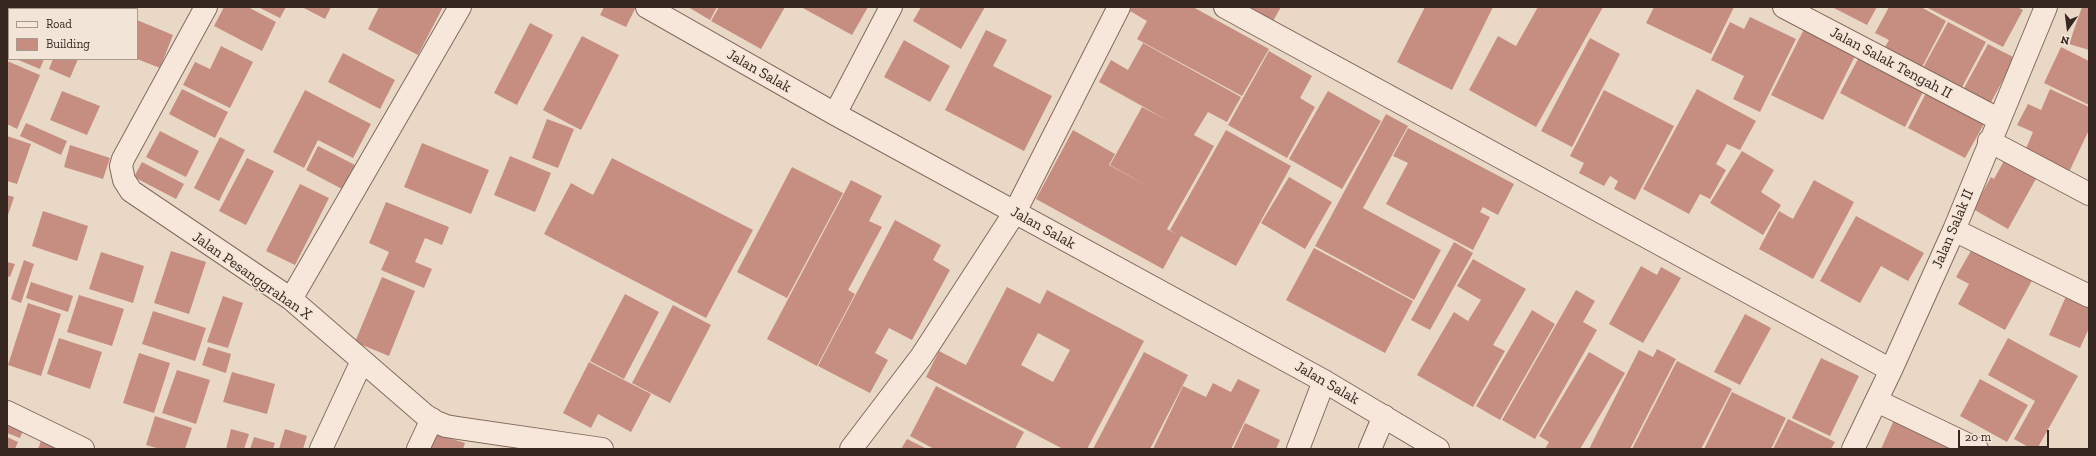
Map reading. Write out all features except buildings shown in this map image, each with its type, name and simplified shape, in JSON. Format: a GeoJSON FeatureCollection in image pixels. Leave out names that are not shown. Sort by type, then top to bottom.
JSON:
{"type":"FeatureCollection","features":[{"type":"Feature","properties":{"kind":"street","name":"Jalan Pesanggrahan X"},"geometry":{"type":"LineString","coordinates":[[206,7],[123,159],[121,166],[124,180],[131,190],[143,200],[291,299],[424,415],[452,427],[602,449]]}},
{"type":"Feature","properties":{"kind":"street"},"geometry":{"type":"LineString","coordinates":[[291,299],[460,7]]}},
{"type":"Feature","properties":{"kind":"street","name":"Jalan Salak"},"geometry":{"type":"LineString","coordinates":[[647,7],[835,114],[1324,381],[1438,449]]}},
{"type":"Feature","properties":{"kind":"street"},"geometry":{"type":"LineString","coordinates":[[835,114],[891,7]]}},
{"type":"Feature","properties":{"kind":"street"},"geometry":{"type":"LineString","coordinates":[[851,449],[921,357],[1014,212],[1119,7]]}},
{"type":"Feature","properties":{"kind":"street"},"geometry":{"type":"LineString","coordinates":[[1225,7],[1891,370]]}},
{"type":"Feature","properties":{"kind":"street","name":"Jalan Salak Tengah II"},"geometry":{"type":"LineString","coordinates":[[1784,7],[1998,119]]}},
{"type":"Feature","properties":{"kind":"street","name":"Jalan Salak II"},"geometry":{"type":"LineString","coordinates":[[1853,449],[1877,401],[1954,230],[1998,119],[2046,7]]}},
{"type":"Feature","properties":{"kind":"street"},"geometry":{"type":"LineString","coordinates":[[1989,141],[2089,194]]}},
{"type":"Feature","properties":{"kind":"street"},"geometry":{"type":"LineString","coordinates":[[1954,230],[2089,296]]}},
{"type":"Feature","properties":{"kind":"street"},"geometry":{"type":"LineString","coordinates":[[321,449],[362,361]]}},
{"type":"Feature","properties":{"kind":"street"},"geometry":{"type":"LineString","coordinates":[[1298,449],[1324,381]]}},
{"type":"Feature","properties":{"kind":"street"},"geometry":{"type":"LineString","coordinates":[[1877,401],[1977,449]]}},
{"type":"Feature","properties":{"kind":"street"},"geometry":{"type":"LineString","coordinates":[[7,412],[83,449]]}},
{"type":"Feature","properties":{"kind":"street"},"geometry":{"type":"LineString","coordinates":[[1370,449],[1384,416]]}},
{"type":"Feature","properties":{"kind":"street"},"geometry":{"type":"LineString","coordinates":[[418,449],[432,419]]}}]}
